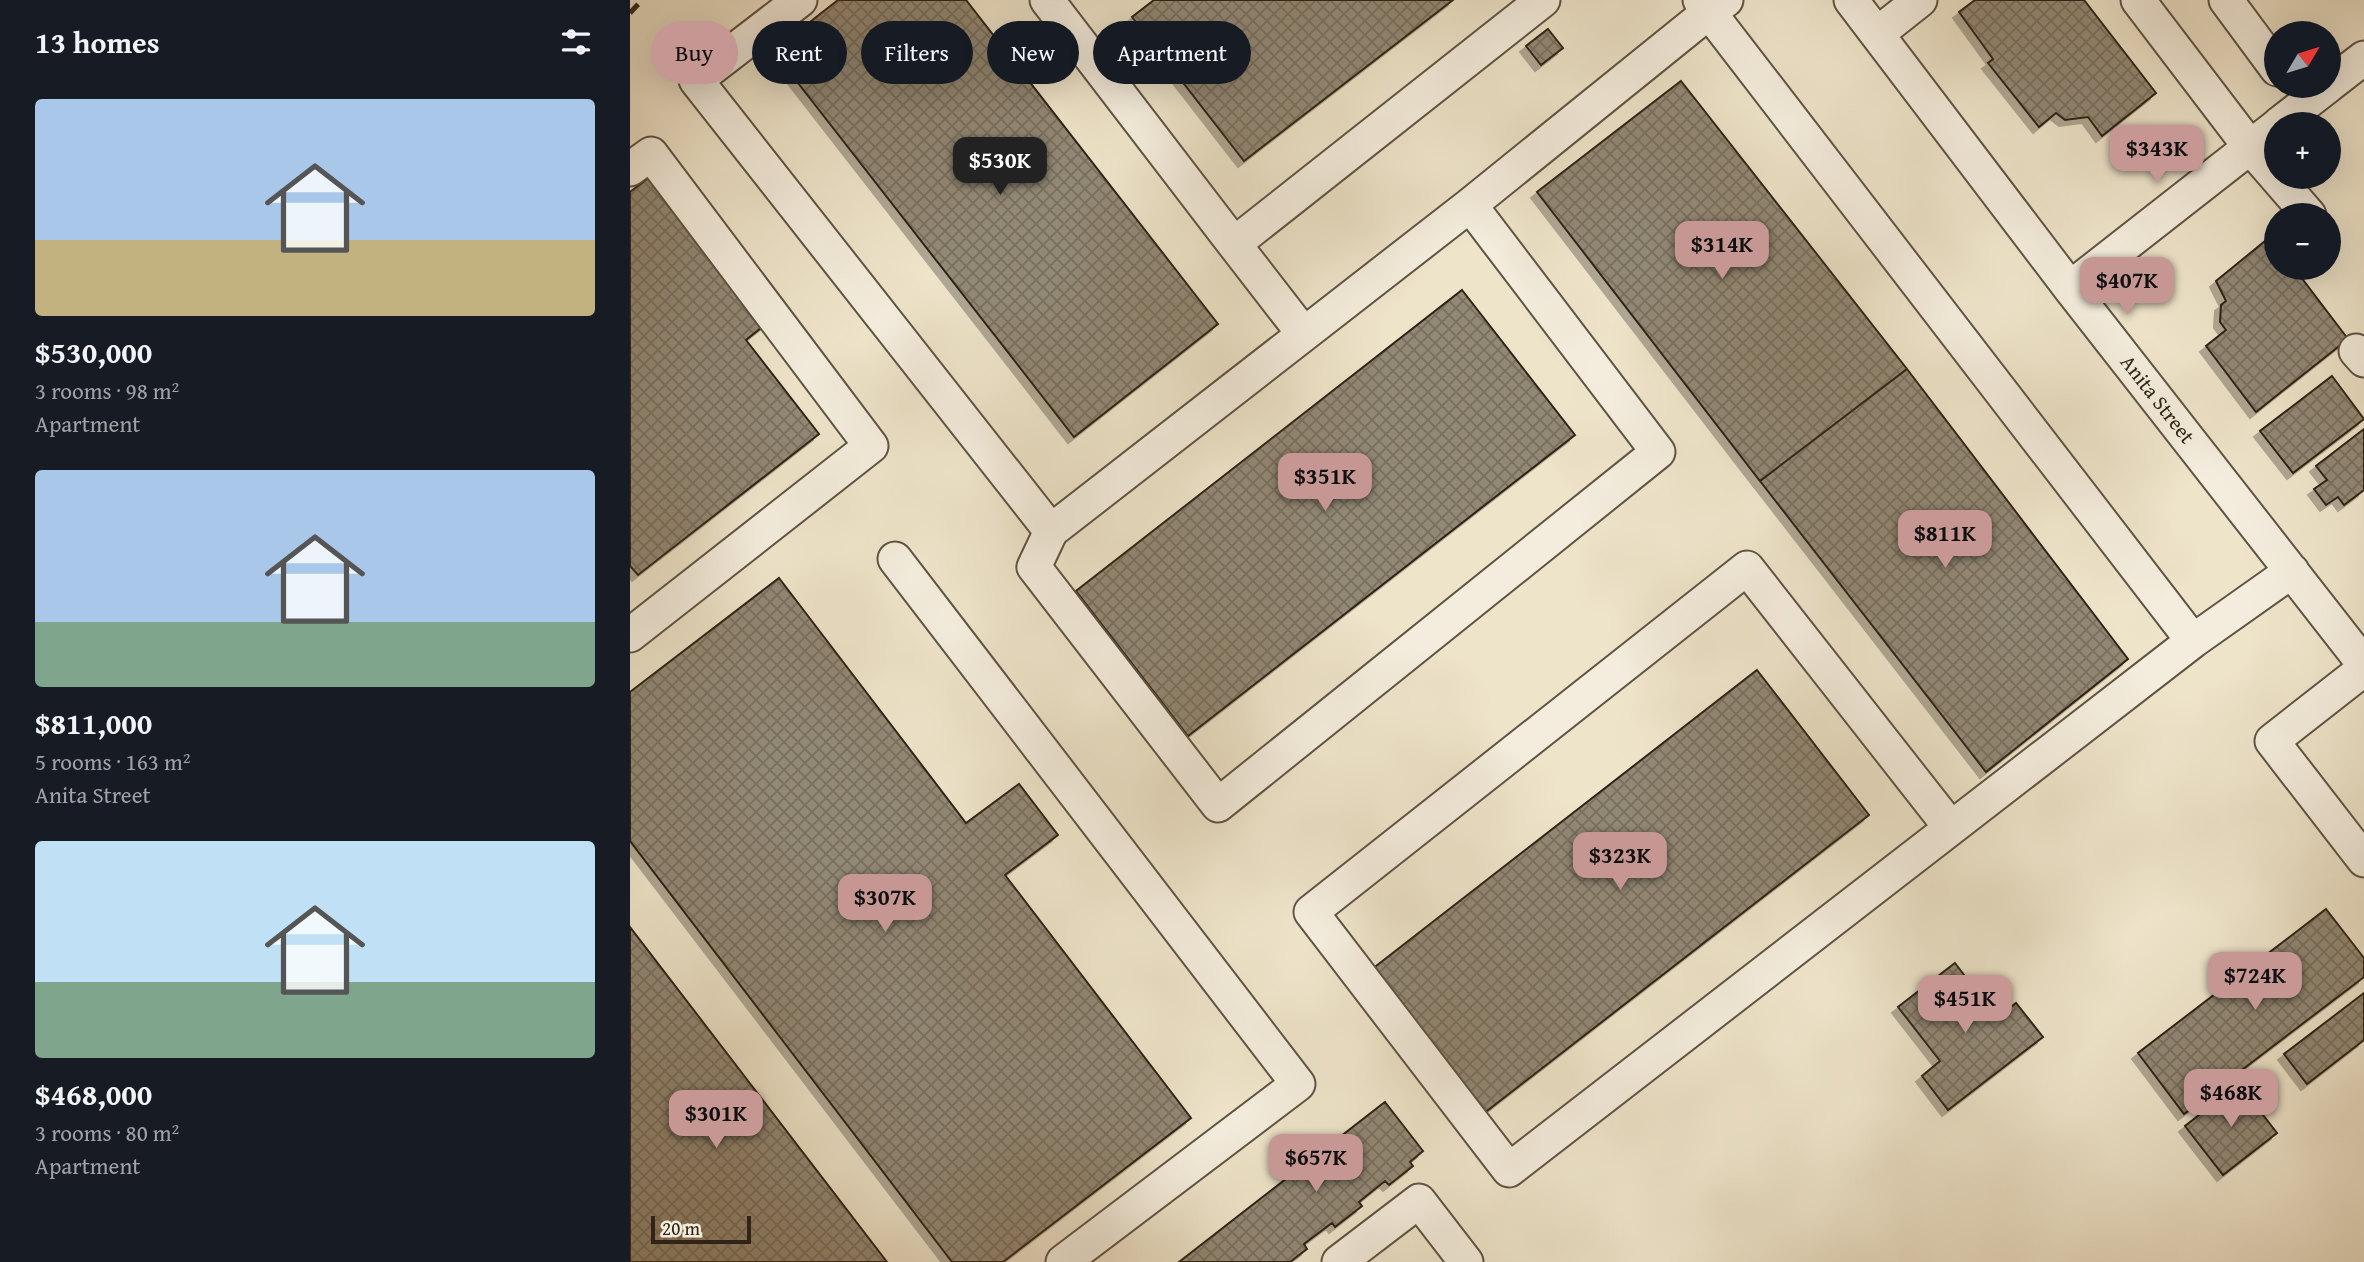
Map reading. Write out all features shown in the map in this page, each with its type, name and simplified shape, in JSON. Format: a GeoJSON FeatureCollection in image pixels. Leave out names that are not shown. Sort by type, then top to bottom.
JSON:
{"type":"FeatureCollection","features":[{"type":"Feature","properties":{"kind":"street"},"geometry":{"type":"LineString","coordinates":[[800,0],[696,80],[1051,531]]}},
{"type":"Feature","properties":{"kind":"street"},"geometry":{"type":"LineString","coordinates":[[1047,0],[1303,333]]}},
{"type":"Feature","properties":{"kind":"street"},"geometry":{"type":"LineString","coordinates":[[1234,244],[1543,0]]}},
{"type":"Feature","properties":{"kind":"street","name":"Anita Street"},"geometry":{"type":"LineString","coordinates":[[1851,0],[2070,288],[2364,666]]}},
{"type":"Feature","properties":{"kind":"street"},"geometry":{"type":"LineString","coordinates":[[1877,34],[1920,0]]}},
{"type":"Feature","properties":{"kind":"street"},"geometry":{"type":"LineString","coordinates":[[2138,0],[2250,147],[2299,203]]}},
{"type":"Feature","properties":{"kind":"street"},"geometry":{"type":"LineString","coordinates":[[2226,0],[2264,51]]}},
{"type":"Feature","properties":{"kind":"street"},"geometry":{"type":"LineString","coordinates":[[1470,205],[1658,452],[1219,805],[1034,567],[1051,531],[1470,205],[1712,4],[2193,641]]}},
{"type":"Feature","properties":{"kind":"street"},"geometry":{"type":"LineString","coordinates":[[2070,288],[2313,98]]}},
{"type":"Feature","properties":{"kind":"street"},"geometry":{"type":"LineString","coordinates":[[630,169],[651,153],[871,446],[630,635]]}},
{"type":"Feature","properties":{"kind":"street"},"geometry":{"type":"LineString","coordinates":[[895,559],[1298,1084],[1063,1262]]}},
{"type":"Feature","properties":{"kind":"street"},"geometry":{"type":"LineString","coordinates":[[1951,828],[1747,568],[1311,912],[1509,1170],[2193,641],[2292,571]]}},
{"type":"Feature","properties":{"kind":"street"},"geometry":{"type":"LineString","coordinates":[[2364,666],[2272,741],[2364,860]]}},
{"type":"Feature","properties":{"kind":"street"},"geometry":{"type":"LineString","coordinates":[[1339,1262],[1419,1201],[1466,1262]]}},
{"type":"Feature","properties":{"kind":"building"},"geometry":{"type":"Polygon","coordinates":[[[838,0],[966,0],[987,27],[987,84],[1031,84],[1218,324],[1074,437],[799,84],[847,84],[847,21],[811,21],[838,0]]]}},
{"type":"Feature","properties":{"kind":"building"},"geometry":{"type":"Polygon","coordinates":[[[1154,0],[1453,0],[1244,161],[1184,84],[1251,84],[1251,21],[1135,21],[1132,17],[1154,0]]]}},
{"type":"Feature","properties":{"kind":"building"},"geometry":{"type":"Polygon","coordinates":[[[1975,0],[2084,0],[2156,93],[2102,136],[2088,117],[2065,120],[2056,113],[2039,127],[1988,63],[1993,59],[1959,12],[1975,0]]]}},
{"type":"Feature","properties":{"kind":"building"},"geometry":{"type":"Polygon","coordinates":[[[1548,29],[1563,48],[1541,65],[1526,46],[1548,29]]]}},
{"type":"Feature","properties":{"kind":"building"},"geometry":{"type":"Polygon","coordinates":[[[1681,81],[1907,369],[1760,481],[1537,192],[1681,81]]]}},
{"type":"Feature","properties":{"kind":"building"},"geometry":{"type":"Polygon","coordinates":[[[651,176],[766,324],[746,340],[819,434],[638,575],[630,566],[630,192],[651,176]]]}},
{"type":"Feature","properties":{"kind":"building"},"geometry":{"type":"Polygon","coordinates":[[[2264,242],[2264,280],[2303,280],[2348,339],[2256,412],[2206,346],[2226,330],[2220,322],[2221,305],[2226,301],[2216,281],[2264,242]]]}},
{"type":"Feature","properties":{"kind":"building"},"geometry":{"type":"Polygon","coordinates":[[[1462,290],[1575,435],[1188,736],[1076,591],[1462,290]]]}},
{"type":"Feature","properties":{"kind":"building"},"geometry":{"type":"Polygon","coordinates":[[[1907,369],[2128,659],[1986,772],[1760,481],[1907,369]]]}},
{"type":"Feature","properties":{"kind":"building"},"geometry":{"type":"Polygon","coordinates":[[[2332,376],[2364,419],[2293,473],[2260,431],[2332,376]]]}},
{"type":"Feature","properties":{"kind":"building"},"geometry":{"type":"Polygon","coordinates":[[[2364,429],[2364,490],[2344,505],[2338,497],[2326,505],[2314,489],[2327,480],[2316,466],[2364,429]]]}},
{"type":"Feature","properties":{"kind":"building"},"geometry":{"type":"Polygon","coordinates":[[[779,578],[966,823],[1019,784],[1058,835],[1005,875],[1191,1118],[1003,1262],[952,1262],[630,841],[630,692],[779,578]]]}},
{"type":"Feature","properties":{"kind":"building"},"geometry":{"type":"Polygon","coordinates":[[[1757,670],[1869,815],[1483,1114],[1371,970],[1757,670]]]}},
{"type":"Feature","properties":{"kind":"building"},"geometry":{"type":"Polygon","coordinates":[[[2326,909],[2364,958],[2364,977],[2184,1114],[2138,1053],[2326,909]]]}},
{"type":"Feature","properties":{"kind":"building"},"geometry":{"type":"Polygon","coordinates":[[[630,927],[887,1262],[630,1262],[630,927]]]}},
{"type":"Feature","properties":{"kind":"building"},"geometry":{"type":"Polygon","coordinates":[[[1955,963],[1997,1018],[2016,1003],[2043,1037],[1948,1110],[1922,1076],[1940,1061],[1898,1007],[1955,963]]]}},
{"type":"Feature","properties":{"kind":"building"},"geometry":{"type":"Polygon","coordinates":[[[2364,993],[2364,1040],[2307,1084],[2284,1054],[2364,993]]]}},
{"type":"Feature","properties":{"kind":"building"},"geometry":{"type":"Polygon","coordinates":[[[2239,1084],[2277,1133],[2223,1175],[2185,1126],[2239,1084]]]}},
{"type":"Feature","properties":{"kind":"building"},"geometry":{"type":"Polygon","coordinates":[[[1385,1102],[1423,1151],[1410,1162],[1413,1166],[1389,1185],[1385,1181],[1359,1202],[1362,1206],[1335,1227],[1332,1223],[1304,1244],[1307,1249],[1290,1262],[1179,1262],[1385,1102]]]}},
{"type":"Feature","properties":{"kind":"railway"},"geometry":{"type":"LineString","coordinates":[[630,13],[642,0]]}}]}
